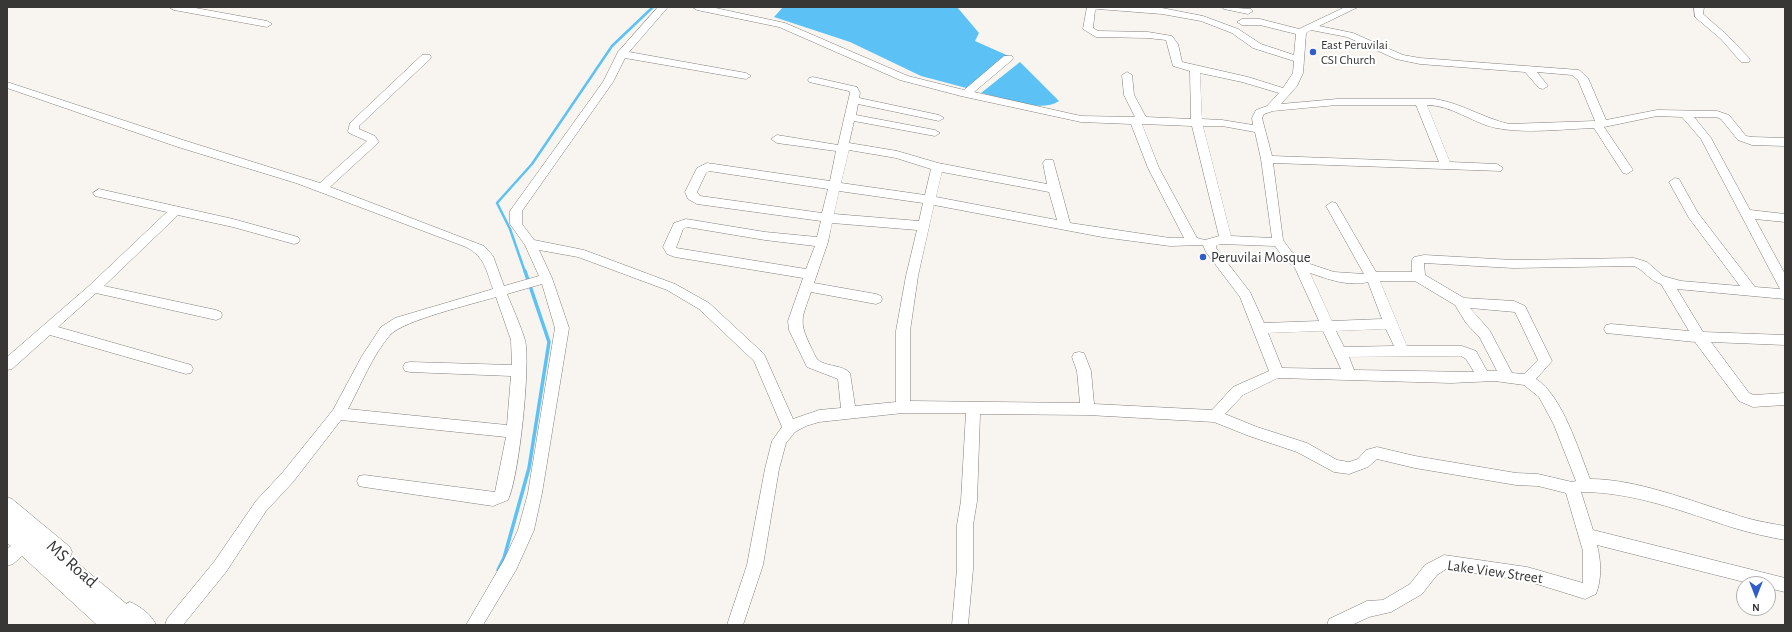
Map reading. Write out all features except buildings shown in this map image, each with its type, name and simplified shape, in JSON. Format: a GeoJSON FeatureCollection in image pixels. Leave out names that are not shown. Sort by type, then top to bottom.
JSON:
{"type":"FeatureCollection","features":[{"type":"Feature","properties":{"kind":"highway"},"geometry":{"type":"LineString","coordinates":[[7,518],[133,625]]}},
{"type":"Feature","properties":{"kind":"street"},"geometry":{"type":"LineString","coordinates":[[174,7],[267,24]]}},
{"type":"Feature","properties":{"kind":"street"},"geometry":{"type":"LineString","coordinates":[[474,625],[510,565],[526,530],[535,493],[562,328],[540,279],[530,244],[516,224],[516,211],[608,82],[622,54],[663,7]]}},
{"type":"Feature","properties":{"kind":"street"},"geometry":{"type":"LineString","coordinates":[[697,7],[782,24],[904,78],[965,94],[1081,119],[1222,123],[1259,129]]}},
{"type":"Feature","properties":{"kind":"street"},"geometry":{"type":"LineString","coordinates":[[1285,92],[1244,79],[1177,64],[1173,44],[1169,38],[1148,34],[1099,34],[1091,32],[1088,29],[1094,7],[1162,9],[1208,20],[1235,31],[1257,46],[1298,59]]}},
{"type":"Feature","properties":{"kind":"street"},"geometry":{"type":"LineString","coordinates":[[1227,7],[1248,11]]}},
{"type":"Feature","properties":{"kind":"street"},"geometry":{"type":"LineString","coordinates":[[1271,108],[1293,84],[1298,73],[1298,59],[1306,29],[1353,7]]}},
{"type":"Feature","properties":{"kind":"street"},"geometry":{"type":"LineString","coordinates":[[1699,7],[1698,15],[1724,37],[1745,60]]}},
{"type":"Feature","properties":{"kind":"street"},"geometry":{"type":"LineString","coordinates":[[1242,22],[1260,22],[1350,35],[1400,56],[1420,61],[1570,72],[1579,74],[1583,78],[1600,124],[1627,170]]}},
{"type":"Feature","properties":{"kind":"street"},"geometry":{"type":"LineString","coordinates":[[622,54],[746,76]]}},
{"type":"Feature","properties":{"kind":"street"},"geometry":{"type":"LineString","coordinates":[[322,188],[372,142],[371,138],[353,131],[354,125],[426,57]]}},
{"type":"Feature","properties":{"kind":"street"},"geometry":{"type":"LineString","coordinates":[[965,94],[1008,58]]}},
{"type":"Feature","properties":{"kind":"street"},"geometry":{"type":"LineString","coordinates":[[1196,69],[1195,96],[1197,122],[1226,241]]}},
{"type":"Feature","properties":{"kind":"street"},"geometry":{"type":"LineString","coordinates":[[1529,70],[1543,86]]}},
{"type":"Feature","properties":{"kind":"street"},"geometry":{"type":"LineString","coordinates":[[1127,75],[1129,95],[1139,121],[1143,148],[1156,178],[1194,242]]}},
{"type":"Feature","properties":{"kind":"street"},"geometry":{"type":"LineString","coordinates":[[813,80],[852,89],[855,93],[845,148],[834,185],[822,242],[795,321],[796,330],[812,363],[816,367],[839,372],[845,377],[849,413]]}},
{"type":"Feature","properties":{"kind":"street"},"geometry":{"type":"LineString","coordinates":[[7,85],[322,188],[480,249],[487,256],[518,340],[520,354],[514,432],[504,493],[497,499],[364,481]]}},
{"type":"Feature","properties":{"kind":"street"},"geometry":{"type":"LineString","coordinates":[[854,100],[939,118]]}},
{"type":"Feature","properties":{"kind":"street"},"geometry":{"type":"LineString","coordinates":[[1216,416],[1238,390],[1277,373],[1451,378],[1507,377],[1527,380],[1545,361],[1520,309],[1514,306],[1462,303],[1416,276],[1372,276],[1361,279],[1342,278],[1300,265],[1287,254],[1277,240],[1267,159],[1259,129],[1258,114],[1260,112],[1271,108],[1336,102],[1420,102],[1446,104],[1485,121],[1502,126],[1600,124],[1652,114],[1685,113],[1723,116],[1738,136],[1746,139],[1785,142]]}},
{"type":"Feature","properties":{"kind":"street"},"geometry":{"type":"LineString","coordinates":[[1420,102],[1446,166]]}},
{"type":"Feature","properties":{"kind":"street"},"geometry":{"type":"LineString","coordinates":[[1685,113],[1706,138],[1785,286]]}},
{"type":"Feature","properties":{"kind":"street"},"geometry":{"type":"LineString","coordinates":[[851,117],[935,133]]}},
{"type":"Feature","properties":{"kind":"street"},"geometry":{"type":"LineString","coordinates":[[777,139],[897,155],[937,167],[1054,188]]}},
{"type":"Feature","properties":{"kind":"street"},"geometry":{"type":"LineString","coordinates":[[1267,159],[1497,168]]}},
{"type":"Feature","properties":{"kind":"street"},"geometry":{"type":"LineString","coordinates":[[1049,163],[1054,188],[1065,226]]}},
{"type":"Feature","properties":{"kind":"street"},"geometry":{"type":"LineString","coordinates":[[903,407],[902,331],[912,276],[937,167]]}},
{"type":"Feature","properties":{"kind":"street"},"geometry":{"type":"LineString","coordinates":[[924,226],[827,218],[697,200],[692,196],[691,192],[701,171],[707,168],[834,185],[929,200],[1102,233],[1170,242],[1209,243],[1226,241],[1277,240]]}},
{"type":"Feature","properties":{"kind":"street"},"geometry":{"type":"LineString","coordinates":[[1675,182],[1693,215],[1752,292]]}},
{"type":"Feature","properties":{"kind":"street"},"geometry":{"type":"LineString","coordinates":[[99,193],[176,210],[294,240]]}},
{"type":"Feature","properties":{"kind":"street"},"geometry":{"type":"LineString","coordinates":[[1332,206],[1372,276],[1390,324],[1403,352]]}},
{"type":"Feature","properties":{"kind":"street"},"geometry":{"type":"LineString","coordinates":[[7,365],[94,288],[176,210]]}},
{"type":"Feature","properties":{"kind":"street"},"geometry":{"type":"LineString","coordinates":[[1747,214],[1785,218]]}},
{"type":"Feature","properties":{"kind":"street"},"geometry":{"type":"LineString","coordinates":[[810,274],[751,266],[676,253],[671,251],[669,247],[678,226],[686,223],[765,236],[822,242]]}},
{"type":"Feature","properties":{"kind":"street"},"geometry":{"type":"LineString","coordinates":[[1209,243],[1210,249],[1245,295],[1260,328],[1277,373]]}},
{"type":"Feature","properties":{"kind":"street"},"geometry":{"type":"LineString","coordinates":[[530,244],[580,253],[671,287],[704,306],[759,358],[790,428]]}},
{"type":"Feature","properties":{"kind":"street"},"geometry":{"type":"LineString","coordinates":[[1416,276],[1418,274],[1418,260],[1424,259],[1513,264],[1634,262],[1643,265],[1654,276],[1666,282],[1682,286],[1785,294]]}},
{"type":"Feature","properties":{"kind":"street"},"geometry":{"type":"LineString","coordinates":[[1300,265],[1350,375]]}},
{"type":"Feature","properties":{"kind":"street"},"geometry":{"type":"LineString","coordinates":[[173,625],[220,567],[261,506],[288,478],[338,414],[367,360],[390,327],[400,321],[540,279]]}},
{"type":"Feature","properties":{"kind":"street"},"geometry":{"type":"LineString","coordinates":[[1666,282],[1699,337],[1746,398],[1755,401],[1785,400]]}},
{"type":"Feature","properties":{"kind":"street"},"geometry":{"type":"LineString","coordinates":[[806,286],[876,299]]}},
{"type":"Feature","properties":{"kind":"street"},"geometry":{"type":"LineString","coordinates":[[94,288],[216,315]]}},
{"type":"Feature","properties":{"kind":"street"},"geometry":{"type":"LineString","coordinates":[[1462,303],[1464,310],[1485,335],[1507,377]]}},
{"type":"Feature","properties":{"kind":"street"},"geometry":{"type":"LineString","coordinates":[[1260,328],[1390,324]]}},
{"type":"Feature","properties":{"kind":"street"},"geometry":{"type":"LineString","coordinates":[[47,329],[186,369]]}},
{"type":"Feature","properties":{"kind":"street"},"geometry":{"type":"LineString","coordinates":[[1611,329],[1699,337],[1785,340]]}},
{"type":"Feature","properties":{"kind":"street"},"geometry":{"type":"LineString","coordinates":[[1340,352],[1462,351],[1471,355],[1484,377]]}},
{"type":"Feature","properties":{"kind":"street"},"geometry":{"type":"LineString","coordinates":[[1079,357],[1084,371],[1088,409]]}},
{"type":"Feature","properties":{"kind":"street"},"geometry":{"type":"LineString","coordinates":[[410,367],[519,371]]}},
{"type":"Feature","properties":{"kind":"street","name":"Lake View Street"},"geometry":{"type":"LineString","coordinates":[[1335,625],[1356,613],[1367,609],[1385,607],[1416,589],[1431,570],[1444,562],[1528,574],[1585,591],[1590,589],[1593,560],[1578,487],[1561,424],[1544,393],[1538,386],[1527,380]]}},
{"type":"Feature","properties":{"kind":"street"},"geometry":{"type":"LineString","coordinates":[[735,625],[755,565],[772,469],[779,441],[790,428],[802,421],[819,416],[903,407],[1088,409],[1216,416],[1254,432],[1302,447],[1334,466],[1349,468],[1363,463],[1371,454],[1387,454],[1415,462],[1447,466],[1516,479],[1538,480],[1578,487],[1631,491],[1681,503],[1739,523],[1785,534]]}},
{"type":"Feature","properties":{"kind":"street"},"geometry":{"type":"LineString","coordinates":[[960,625],[965,569],[965,525],[969,500],[973,407]]}},
{"type":"Feature","properties":{"kind":"street"},"geometry":{"type":"LineString","coordinates":[[338,414],[514,432]]}},
{"type":"Feature","properties":{"kind":"street"},"geometry":{"type":"LineString","coordinates":[[7,504],[148,625]]}},
{"type":"Feature","properties":{"kind":"street","name":"MS Road"},"geometry":{"type":"LineString","coordinates":[[7,533],[109,625]]}},
{"type":"Feature","properties":{"kind":"street"},"geometry":{"type":"LineString","coordinates":[[1587,536],[1785,585]]}},
{"type":"Feature","properties":{"kind":"street"},"geometry":{"type":"LineString","coordinates":[[7,560],[22,546]]}},
{"type":"Feature","properties":{"kind":"water"},"geometry":{"type":"Polygon","coordinates":[[[783,7],[957,7],[979,33],[975,41],[1011,57],[970,89],[921,76],[850,42],[774,17],[783,7]]]}},
{"type":"Feature","properties":{"kind":"water"},"geometry":{"type":"Polygon","coordinates":[[[1020,62],[1059,101],[1051,105],[1032,105],[981,93],[1020,62]]]}},
{"type":"Feature","properties":{"kind":"waterway"},"geometry":{"type":"LineString","coordinates":[[525,272],[510,229],[497,203],[532,164],[612,46],[653,7]]}},
{"type":"Feature","properties":{"kind":"waterway"},"geometry":{"type":"LineString","coordinates":[[498,570],[504,558],[529,468],[549,342],[525,271]]}},
{"type":"Feature","properties":{"kind":"place","name":"East Peruvilai CSI Church"},"geometry":{"type":"Point","coordinates":[1313,52]}},
{"type":"Feature","properties":{"kind":"place","name":"Peruvilai Mosque"},"geometry":{"type":"Point","coordinates":[1203,257]}}]}
